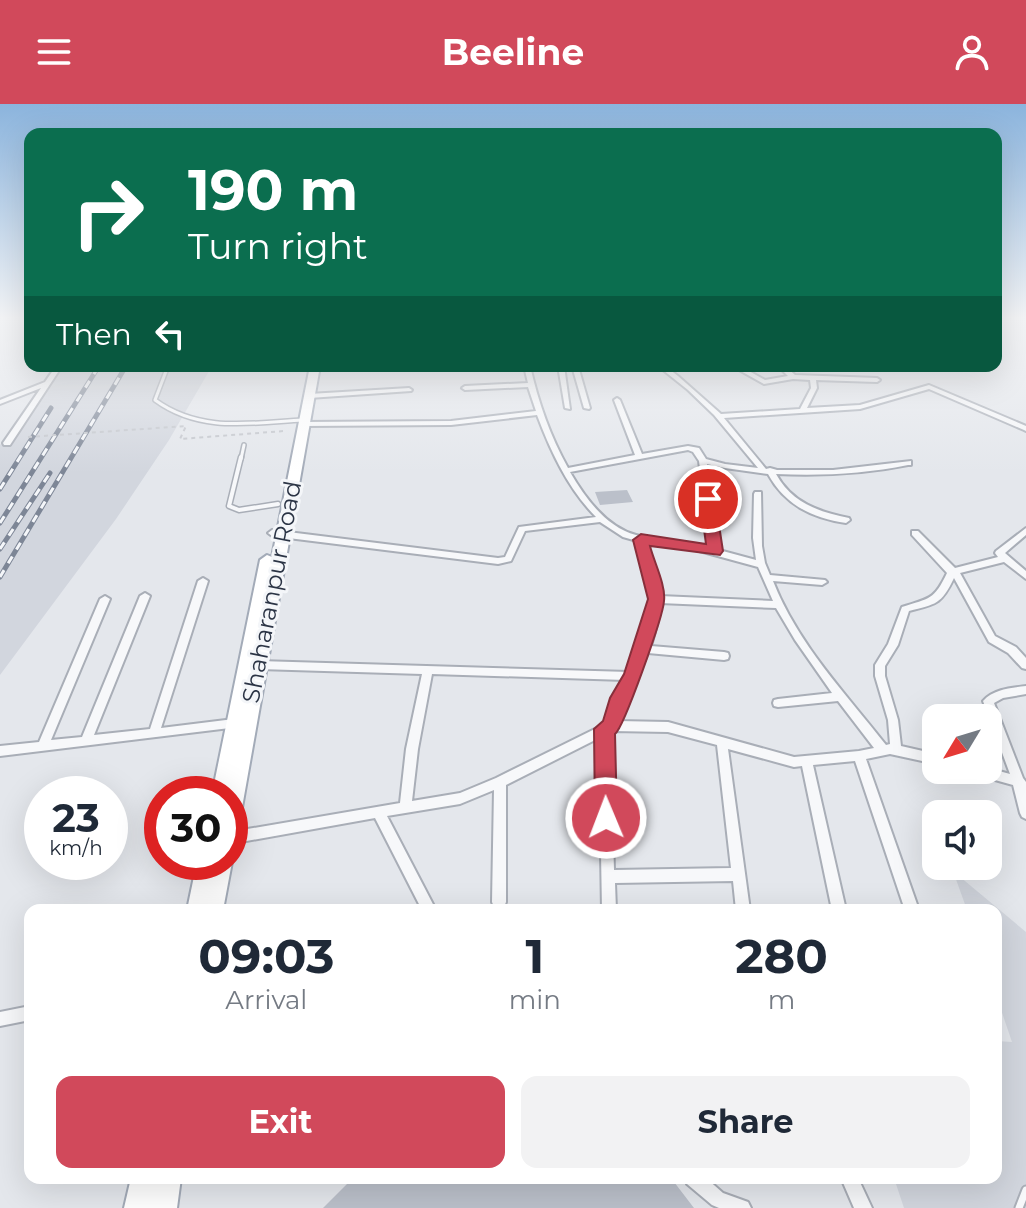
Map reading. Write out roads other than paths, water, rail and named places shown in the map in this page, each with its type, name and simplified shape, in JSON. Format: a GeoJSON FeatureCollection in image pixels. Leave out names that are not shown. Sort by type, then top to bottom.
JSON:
{"type":"FeatureCollection","features":[{"type":"Feature","properties":{"kind":"main road","name":"Shaharanpur Road"},"geometry":{"type":"LineString","coordinates":[[224,776],[278,533],[308,372]]}},
{"type":"Feature","properties":{"kind":"main road","name":"Shaharanpur Road"},"geometry":{"type":"LineString","coordinates":[[238,776],[259,665],[278,533],[278,504],[314,372]]}},
{"type":"Feature","properties":{"kind":"main road"},"geometry":{"type":"LineString","coordinates":[[199,904],[204,880]]}},
{"type":"Feature","properties":{"kind":"main road"},"geometry":{"type":"LineString","coordinates":[[213,904],[218,880]]}},
{"type":"Feature","properties":{"kind":"main road"},"geometry":{"type":"LineString","coordinates":[[138,1208],[143,1184]]}},
{"type":"Feature","properties":{"kind":"main road"},"geometry":{"type":"LineString","coordinates":[[163,1208],[167,1184]]}},
{"type":"Feature","properties":{"kind":"street"},"geometry":{"type":"LineString","coordinates":[[7,443],[55,372]]}},
{"type":"Feature","properties":{"kind":"street"},"geometry":{"type":"LineString","coordinates":[[528,372],[551,442],[592,510],[602,519],[624,535],[641,540],[715,551],[763,565]]}},
{"type":"Feature","properties":{"kind":"street"},"geometry":{"type":"LineString","coordinates":[[562,372],[568,408]]}},
{"type":"Feature","properties":{"kind":"street"},"geometry":{"type":"LineString","coordinates":[[577,372],[587,408]]}},
{"type":"Feature","properties":{"kind":"street"},"geometry":{"type":"LineString","coordinates":[[670,372],[689,385],[778,485],[806,510],[818,517],[846,520]]}},
{"type":"Feature","properties":{"kind":"street"},"geometry":{"type":"LineString","coordinates":[[746,372],[762,381],[793,377],[877,380]]}},
{"type":"Feature","properties":{"kind":"street"},"geometry":{"type":"LineString","coordinates":[[788,372],[793,377]]}},
{"type":"Feature","properties":{"kind":"street"},"geometry":{"type":"LineString","coordinates":[[802,411],[814,388],[813,378]]}},
{"type":"Feature","properties":{"kind":"street"},"geometry":{"type":"LineString","coordinates":[[0,402],[46,384]]}},
{"type":"Feature","properties":{"kind":"street"},"geometry":{"type":"LineString","coordinates":[[465,388],[530,385]]}},
{"type":"Feature","properties":{"kind":"street"},"geometry":{"type":"LineString","coordinates":[[719,416],[869,405],[931,387],[1026,429]]}},
{"type":"Feature","properties":{"kind":"street"},"geometry":{"type":"LineString","coordinates":[[309,396],[409,390]]}},
{"type":"Feature","properties":{"kind":"street"},"geometry":{"type":"LineString","coordinates":[[617,400],[639,456]]}},
{"type":"Feature","properties":{"kind":"street"},"geometry":{"type":"LineString","coordinates":[[301,421],[451,423],[539,413]]}},
{"type":"Feature","properties":{"kind":"street"},"geometry":{"type":"LineString","coordinates":[[568,470],[691,448],[703,461],[737,470],[850,472],[908,463]]}},
{"type":"Feature","properties":{"kind":"street"},"geometry":{"type":"LineString","coordinates":[[703,461],[715,551]]}},
{"type":"Feature","properties":{"kind":"street"},"geometry":{"type":"LineString","coordinates":[[758,494],[759,554],[779,605],[842,696],[890,750]]}},
{"type":"Feature","properties":{"kind":"street"},"geometry":{"type":"LineString","coordinates":[[278,533],[503,561],[508,559],[522,529],[602,519]]}},
{"type":"Feature","properties":{"kind":"street"},"geometry":{"type":"LineString","coordinates":[[1026,531],[1000,551],[1003,559],[1026,576]]}},
{"type":"Feature","properties":{"kind":"street"},"geometry":{"type":"LineString","coordinates":[[915,533],[953,572],[992,639],[1012,650],[1026,665]]}},
{"type":"Feature","properties":{"kind":"street"},"geometry":{"type":"LineString","coordinates":[[609,904],[608,728],[633,676],[656,599],[641,540]]}},
{"type":"Feature","properties":{"kind":"street"},"geometry":{"type":"LineString","coordinates":[[890,750],[893,720],[880,676],[880,665],[893,645],[905,609],[924,605],[941,596],[953,572],[1003,559]]}},
{"type":"Feature","properties":{"kind":"street"},"geometry":{"type":"LineString","coordinates":[[769,578],[822,582]]}},
{"type":"Feature","properties":{"kind":"street"},"geometry":{"type":"LineString","coordinates":[[154,732],[203,581]]}},
{"type":"Feature","properties":{"kind":"street"},"geometry":{"type":"LineString","coordinates":[[87,739],[145,596]]}},
{"type":"Feature","properties":{"kind":"street"},"geometry":{"type":"LineString","coordinates":[[44,744],[105,599]]}},
{"type":"Feature","properties":{"kind":"street"},"geometry":{"type":"LineString","coordinates":[[656,599],[779,605]]}},
{"type":"Feature","properties":{"kind":"street"},"geometry":{"type":"LineString","coordinates":[[643,649],[724,656]]}},
{"type":"Feature","properties":{"kind":"street"},"geometry":{"type":"LineString","coordinates":[[259,665],[633,676]]}},
{"type":"Feature","properties":{"kind":"street"},"geometry":{"type":"LineString","coordinates":[[405,808],[412,749],[428,670]]}},
{"type":"Feature","properties":{"kind":"street"},"geometry":{"type":"LineString","coordinates":[[1026,690],[1001,694],[988,701],[1022,782],[1026,813]]}},
{"type":"Feature","properties":{"kind":"street"},"geometry":{"type":"LineString","coordinates":[[778,703],[842,696]]}},
{"type":"Feature","properties":{"kind":"street"},"geometry":{"type":"LineString","coordinates":[[0,751],[234,724]]}},
{"type":"Feature","properties":{"kind":"street"},"geometry":{"type":"LineString","coordinates":[[248,835],[460,798],[500,782],[608,728],[668,727],[780,759],[807,763],[890,750],[922,756]]}},
{"type":"Feature","properties":{"kind":"street"},"geometry":{"type":"LineString","coordinates":[[722,742],[742,904]]}},
{"type":"Feature","properties":{"kind":"street"},"geometry":{"type":"LineString","coordinates":[[859,756],[910,904]]}},
{"type":"Feature","properties":{"kind":"street"},"geometry":{"type":"LineString","coordinates":[[807,763],[838,904]]}},
{"type":"Feature","properties":{"kind":"street"},"geometry":{"type":"LineString","coordinates":[[1002,777],[1022,782]]}},
{"type":"Feature","properties":{"kind":"street"},"geometry":{"type":"LineString","coordinates":[[499,902],[500,782]]}},
{"type":"Feature","properties":{"kind":"street"},"geometry":{"type":"LineString","coordinates":[[379,814],[426,904]]}},
{"type":"Feature","properties":{"kind":"street"},"geometry":{"type":"LineString","coordinates":[[607,877],[738,874]]}},
{"type":"Feature","properties":{"kind":"street"},"geometry":{"type":"LineString","coordinates":[[0,1019],[24,1014]]}},
{"type":"Feature","properties":{"kind":"street"},"geometry":{"type":"LineString","coordinates":[[700,1184],[718,1199],[742,1208]]}},
{"type":"Feature","properties":{"kind":"street"},"geometry":{"type":"LineString","coordinates":[[852,1184],[863,1208]]}},
{"type":"Feature","properties":{"kind":"lane"},"geometry":{"type":"LineString","coordinates":[[166,372],[155,400],[186,421],[208,424],[301,421]]}},
{"type":"Feature","properties":{"kind":"lane"},"geometry":{"type":"LineString","coordinates":[[244,445],[229,506],[239,510],[278,504]]}},
{"type":"Feature","properties":{"kind":"lane"},"geometry":{"type":"LineString","coordinates":[[1019,1208],[1026,1190]]}},
{"type":"Feature","properties":{"kind":"railway"},"geometry":{"type":"LineString","coordinates":[[0,523],[95,372]]}},
{"type":"Feature","properties":{"kind":"railway"},"geometry":{"type":"LineString","coordinates":[[0,577],[122,372]]}},
{"type":"Feature","properties":{"kind":"railway"},"geometry":{"type":"LineString","coordinates":[[0,489],[51,408]]}},
{"type":"Feature","properties":{"kind":"railway"},"geometry":{"type":"LineString","coordinates":[[0,549],[50,473]]}}]}
